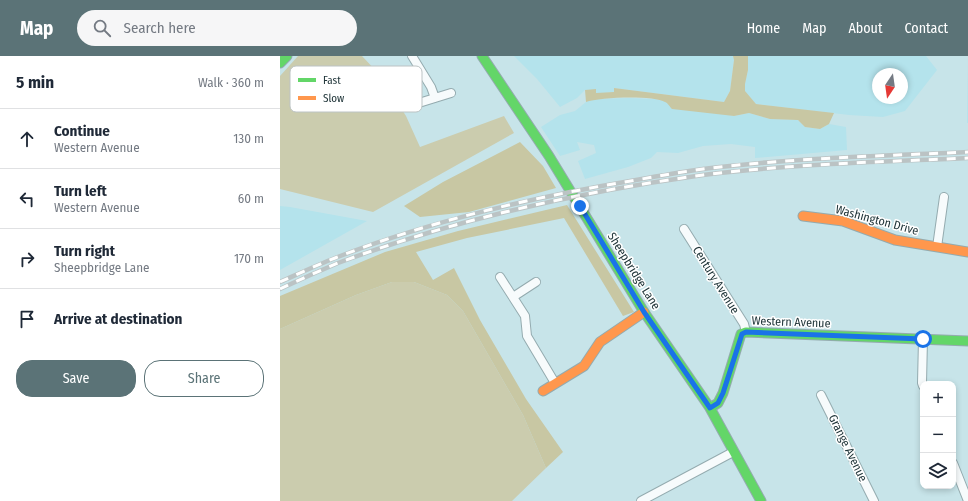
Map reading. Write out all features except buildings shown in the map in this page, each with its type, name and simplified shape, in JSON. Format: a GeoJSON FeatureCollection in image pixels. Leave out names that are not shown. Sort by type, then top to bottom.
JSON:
{"type":"FeatureCollection","features":[{"type":"Feature","properties":{"kind":"street"},"geometry":{"type":"LineString","coordinates":[[280,63],[287,56]]}},
{"type":"Feature","properties":{"kind":"street"},"geometry":{"type":"LineString","coordinates":[[412,56],[418,66]]}},
{"type":"Feature","properties":{"kind":"street","name":"Sheepbridge Lane"},"geometry":{"type":"LineString","coordinates":[[482,56],[549,156],[644,312],[710,408],[761,501]]}},
{"type":"Feature","properties":{"kind":"street"},"geometry":{"type":"LineString","coordinates":[[422,72],[431,87],[435,98]]}},
{"type":"Feature","properties":{"kind":"street"},"geometry":{"type":"LineString","coordinates":[[422,102],[451,93]]}},
{"type":"Feature","properties":{"kind":"street"},"geometry":{"type":"LineString","coordinates":[[937,247],[944,197]]}},
{"type":"Feature","properties":{"kind":"street","name":"Washington Drive"},"geometry":{"type":"LineString","coordinates":[[803,216],[843,221],[895,240],[968,252]]}},
{"type":"Feature","properties":{"kind":"street","name":"Century Avenue"},"geometry":{"type":"LineString","coordinates":[[684,229],[744,324],[746,332]]}},
{"type":"Feature","properties":{"kind":"street"},"geometry":{"type":"LineString","coordinates":[[500,277],[525,316],[527,336],[555,383]]}},
{"type":"Feature","properties":{"kind":"street"},"geometry":{"type":"LineString","coordinates":[[513,297],[536,282]]}},
{"type":"Feature","properties":{"kind":"street"},"geometry":{"type":"LineString","coordinates":[[543,391],[584,366],[600,342],[644,312]]}},
{"type":"Feature","properties":{"kind":"street","name":"Western Avenue"},"geometry":{"type":"LineString","coordinates":[[710,408],[718,403],[723,393],[742,334],[746,332],[968,341]]}},
{"type":"Feature","properties":{"kind":"street"},"geometry":{"type":"LineString","coordinates":[[922,381],[923,339]]}},
{"type":"Feature","properties":{"kind":"street","name":"Grange Avenue"},"geometry":{"type":"LineString","coordinates":[[821,395],[874,501]]}},
{"type":"Feature","properties":{"kind":"street"},"geometry":{"type":"LineString","coordinates":[[641,501],[733,452]]}},
{"type":"Feature","properties":{"kind":"street"},"geometry":{"type":"LineString","coordinates":[[956,471],[968,501]]}},
{"type":"Feature","properties":{"kind":"shaded area"},"geometry":{"type":"Polygon","coordinates":[[[514,56],[733,56],[734,60],[730,91],[724,102],[614,88],[614,92],[605,93],[596,93],[585,90],[577,98],[560,107],[537,79],[514,56]]]}},
{"type":"Feature","properties":{"kind":"shaded area"},"geometry":{"type":"Polygon","coordinates":[[[748,56],[926,56],[937,70],[905,111],[883,117],[849,115],[756,104],[745,92],[748,70],[748,56]]]}},
{"type":"Feature","properties":{"kind":"shaded area"},"geometry":{"type":"Polygon","coordinates":[[[967,56],[968,123],[967,123],[967,56]]]}},
{"type":"Feature","properties":{"kind":"shaded area"},"geometry":{"type":"Polygon","coordinates":[[[592,99],[655,99],[734,116],[749,113],[770,119],[798,120],[805,127],[820,129],[829,124],[846,127],[847,150],[755,158],[755,147],[731,144],[703,146],[678,153],[657,152],[651,158],[628,167],[585,179],[578,161],[596,153],[594,145],[577,142],[580,150],[560,156],[541,127],[560,115],[575,111],[592,99]]]}},
{"type":"Feature","properties":{"kind":"shaded area"},"geometry":{"type":"Polygon","coordinates":[[[280,206],[290,207],[367,221],[280,270],[280,206]]]}},
{"type":"Feature","properties":{"kind":"green space"},"geometry":{"type":"Polygon","coordinates":[[[298,56],[362,56],[371,66],[290,66],[290,112],[403,112],[420,147],[504,116],[514,133],[373,212],[280,189],[280,76],[298,56]]]}},
{"type":"Feature","properties":{"kind":"green space"},"geometry":{"type":"Polygon","coordinates":[[[733,56],[748,56],[745,91],[756,104],[834,113],[829,124],[820,129],[805,127],[798,120],[770,119],[749,113],[734,116],[672,109],[666,103],[650,98],[614,98],[586,102],[585,90],[596,89],[596,93],[614,92],[614,88],[724,102],[730,91],[734,60],[733,56]]]}},
{"type":"Feature","properties":{"kind":"green space"},"geometry":{"type":"Polygon","coordinates":[[[520,142],[543,166],[556,188],[469,212],[420,217],[404,206],[443,182],[520,142]]]}},
{"type":"Feature","properties":{"kind":"green space"},"geometry":{"type":"Polygon","coordinates":[[[567,205],[634,312],[623,316],[564,218],[467,238],[416,252],[433,280],[454,268],[480,320],[526,399],[563,452],[546,468],[523,415],[463,311],[447,295],[414,282],[392,282],[356,295],[280,329],[280,296],[385,252],[458,231],[567,205]]]}},
{"type":"Feature","properties":{"kind":"green space"},"geometry":{"type":"Polygon","coordinates":[[[392,282],[414,282],[447,295],[463,311],[523,415],[546,468],[512,501],[280,501],[280,329],[356,295],[392,282]]]}},
{"type":"Feature","properties":{"kind":"railway"},"geometry":{"type":"LineString","coordinates":[[280,282],[335,258],[409,232],[484,211],[560,194],[686,171],[736,165],[836,158],[968,152]]}},
{"type":"Feature","properties":{"kind":"railway"},"geometry":{"type":"LineString","coordinates":[[280,289],[338,263],[427,233],[518,209],[610,190],[703,175],[769,168],[968,158]]}},
{"type":"Feature","properties":{"kind":"traffic: fast"},"geometry":{"type":"LineString","coordinates":[[280,63],[287,56]]}},
{"type":"Feature","properties":{"kind":"traffic: fast"},"geometry":{"type":"LineString","coordinates":[[482,56],[549,156],[644,312],[710,408],[761,501]]}},
{"type":"Feature","properties":{"kind":"traffic: fast"},"geometry":{"type":"LineString","coordinates":[[710,408],[718,403],[723,393],[741,334],[746,332],[968,341]]}},
{"type":"Feature","properties":{"kind":"traffic: slow"},"geometry":{"type":"LineString","coordinates":[[803,216],[843,221],[895,240],[968,252]]}},
{"type":"Feature","properties":{"kind":"traffic: slow"},"geometry":{"type":"LineString","coordinates":[[543,391],[584,366],[600,342],[644,312]]}},
{"type":"Feature","properties":{"kind":"route"},"geometry":{"type":"LineString","coordinates":[[580,206],[644,312],[710,408],[718,403],[723,393],[742,334],[746,332],[923,339]]}}]}
